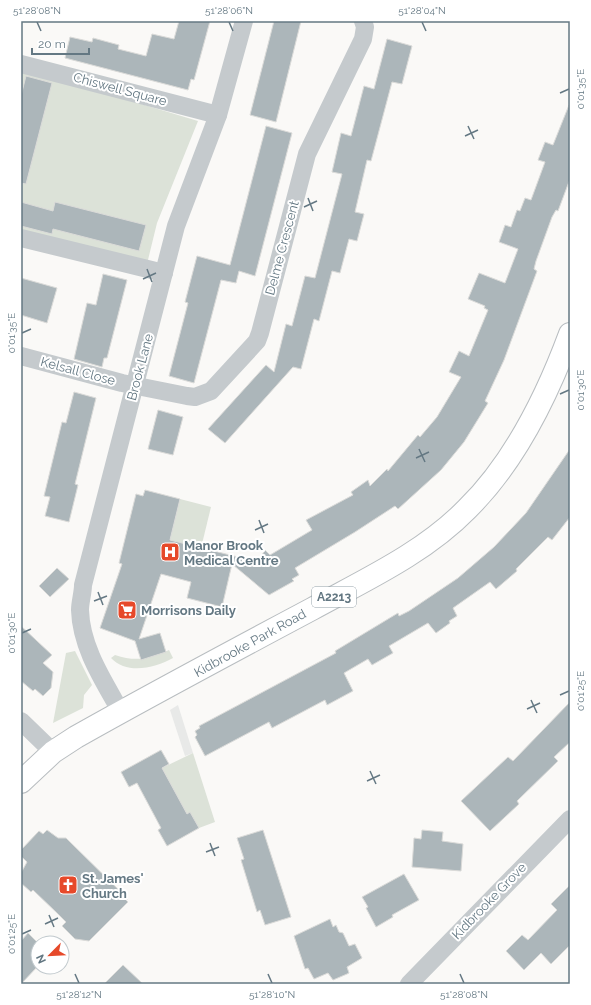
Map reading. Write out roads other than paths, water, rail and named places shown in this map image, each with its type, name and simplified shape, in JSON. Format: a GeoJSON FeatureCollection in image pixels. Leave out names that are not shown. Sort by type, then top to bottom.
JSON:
{"type":"FeatureCollection","features":[{"type":"Feature","properties":{"kind":"main road","name":"Kidbrooke Park Road"},"geometry":{"type":"LineString","coordinates":[[21,782],[53,752],[121,712],[370,577],[436,536],[467,510],[510,456],[535,411],[570,334]]}},
{"type":"Feature","properties":{"kind":"street","name":"Brook Lane"},"geometry":{"type":"LineString","coordinates":[[121,712],[92,658],[84,639],[80,610],[84,585],[176,226],[218,115],[244,21]]}},
{"type":"Feature","properties":{"kind":"street","name":"Delme Crescent"},"geometry":{"type":"LineString","coordinates":[[135,385],[187,396],[195,397],[203,395],[211,391],[257,341],[307,154],[363,39],[365,27],[363,21]]}},
{"type":"Feature","properties":{"kind":"street","name":"Chiswell Square"},"geometry":{"type":"LineString","coordinates":[[21,64],[218,115]]}},
{"type":"Feature","properties":{"kind":"street"},"geometry":{"type":"LineString","coordinates":[[21,238],[164,273]]}},
{"type":"Feature","properties":{"kind":"street","name":"Kelsall Close"},"geometry":{"type":"LineString","coordinates":[[21,356],[122,383],[135,385]]}},
{"type":"Feature","properties":{"kind":"street"},"geometry":{"type":"LineString","coordinates":[[21,721],[53,752]]}},
{"type":"Feature","properties":{"kind":"street","name":"Kidbrooke Grove"},"geometry":{"type":"LineString","coordinates":[[409,984],[570,819]]}},
{"type":"Feature","properties":{"kind":"place","name":"Manor Brook Medical Centre"},"geometry":{"type":"Point","coordinates":[170,552]}},
{"type":"Feature","properties":{"kind":"place","name":"Morrisons Daily"},"geometry":{"type":"Point","coordinates":[127,610]}},
{"type":"Feature","properties":{"kind":"place","name":"St. James' Church"},"geometry":{"type":"Point","coordinates":[68,885]}}]}
